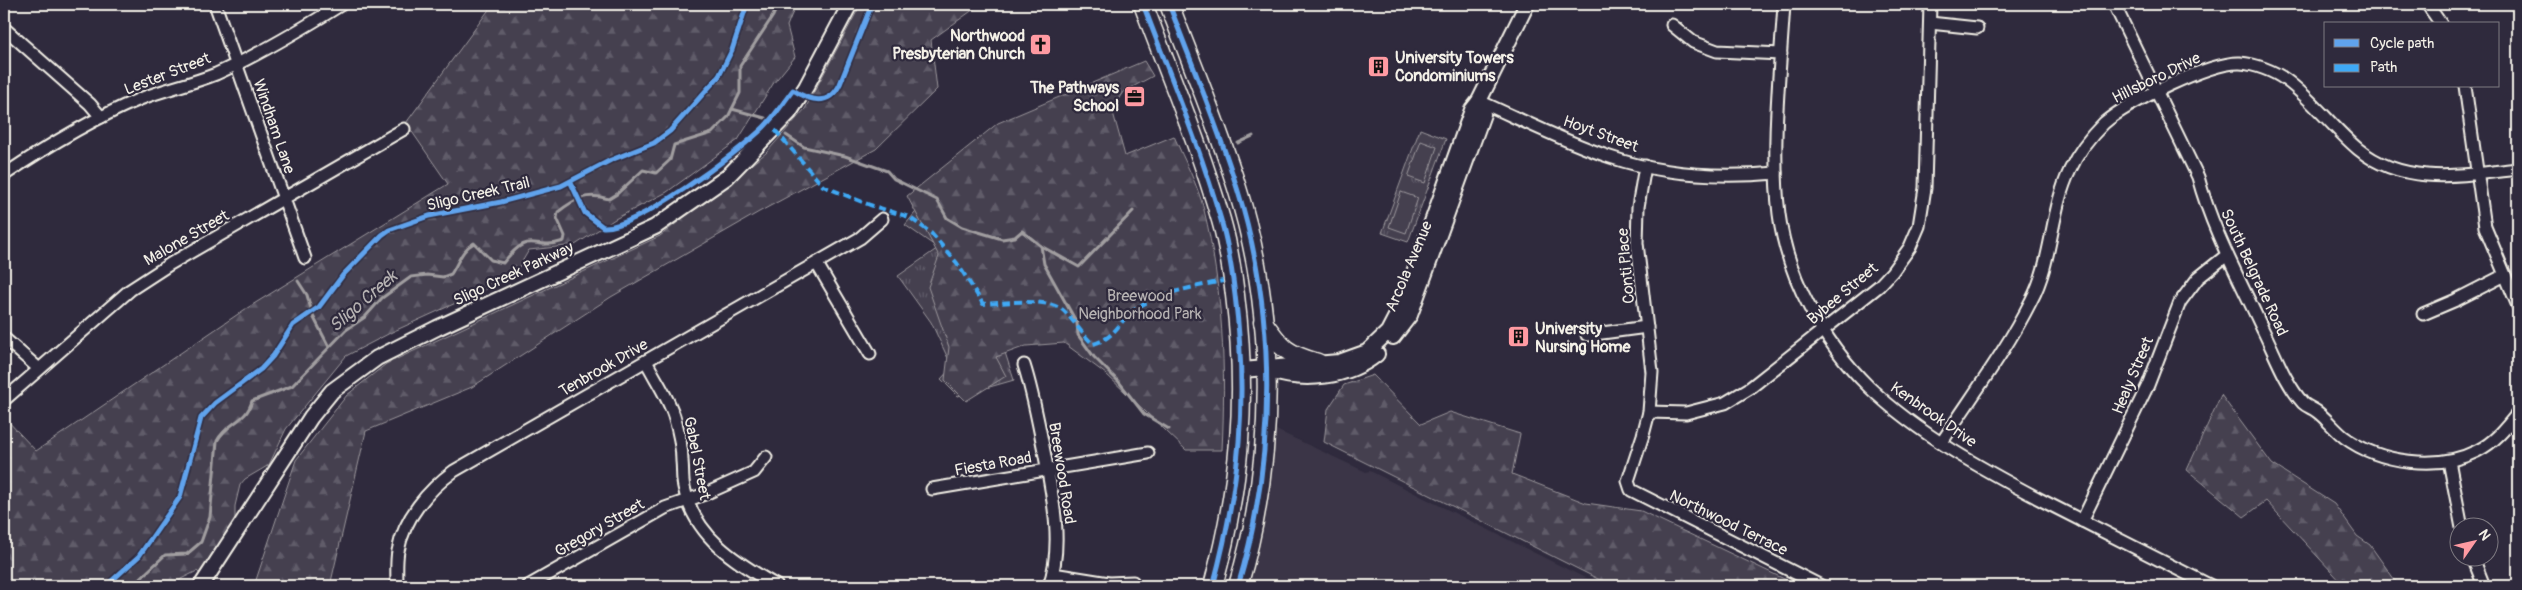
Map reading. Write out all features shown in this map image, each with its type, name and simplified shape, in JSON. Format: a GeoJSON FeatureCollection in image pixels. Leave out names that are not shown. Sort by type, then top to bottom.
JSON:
{"type":"FeatureCollection","features":[{"type":"Feature","properties":{"kind":"main road"},"geometry":{"type":"LineString","coordinates":[[1143,4],[1198,147],[1222,222],[1232,275],[1242,370],[1241,440],[1224,546],[1213,586]]}},
{"type":"Feature","properties":{"kind":"main road"},"geometry":{"type":"LineString","coordinates":[[1169,4],[1237,188],[1257,274],[1266,370],[1264,461],[1257,508],[1237,586],[1230,580],[1230,571],[1246,484],[1237,467]]}},
{"type":"Feature","properties":{"kind":"main road"},"geometry":{"type":"LineString","coordinates":[[1262,320],[1277,343],[1286,351],[1293,356],[1318,363]]}},
{"type":"Feature","properties":{"kind":"street","name":"Windham Lane"},"geometry":{"type":"LineString","coordinates":[[215,4],[305,258]]}},
{"type":"Feature","properties":{"kind":"street","name":"Lester Street"},"geometry":{"type":"LineString","coordinates":[[4,175],[45,147],[101,117],[141,99],[216,74],[302,29],[342,4]]}},
{"type":"Feature","properties":{"kind":"street","name":"Sligo Creek Parkway"},"geometry":{"type":"LineString","coordinates":[[201,586],[311,417],[332,391],[377,358],[437,328],[656,227],[727,177],[789,113],[806,87],[850,4]]}},
{"type":"Feature","properties":{"kind":"street","name":"Arcola Avenue"},"geometry":{"type":"LineString","coordinates":[[1266,370],[1281,365],[1339,362],[1366,352],[1388,332],[1403,303],[1472,110],[1479,101],[1527,4]]}},
{"type":"Feature","properties":{"kind":"street","name":"Kenbrook Drive"},"geometry":{"type":"LineString","coordinates":[[1784,4],[1776,173],[1779,215],[1789,255],[1803,293],[1824,331],[1844,358],[1870,387],[1908,419],[1942,442],[1995,476],[2211,586]]}},
{"type":"Feature","properties":{"kind":"street","name":"Bybee Street"},"geometry":{"type":"LineString","coordinates":[[1648,412],[1686,413],[1725,403],[1750,388],[1879,286],[1892,272],[1910,246],[1919,226],[1924,188],[1930,4]]}},
{"type":"Feature","properties":{"kind":"street","name":"South Belgrade Road"},"geometry":{"type":"LineString","coordinates":[[2114,4],[2198,177],[2204,198],[2228,255],[2288,382],[2304,404],[2316,410],[2344,438],[2374,453],[2412,462],[2449,461],[2477,451],[2501,435],[2518,413]]}},
{"type":"Feature","properties":{"kind":"street"},"geometry":{"type":"LineString","coordinates":[[2427,4],[2440,22]]}},
{"type":"Feature","properties":{"kind":"street"},"geometry":{"type":"LineString","coordinates":[[1930,23],[1977,28]]}},
{"type":"Feature","properties":{"kind":"street"},"geometry":{"type":"LineString","coordinates":[[1672,25],[1693,42],[1717,51],[1781,54]]}},
{"type":"Feature","properties":{"kind":"street"},"geometry":{"type":"LineString","coordinates":[[4,28],[90,104],[101,117]]}},
{"type":"Feature","properties":{"kind":"street","name":"Hillsboro Drive"},"geometry":{"type":"LineString","coordinates":[[1942,442],[2014,332],[2032,300],[2047,261],[2061,195],[2069,171],[2084,144],[2120,111],[2156,93],[2207,69],[2238,63],[2251,64],[2280,75],[2359,150],[2385,166],[2409,174],[2439,176],[2518,169]]}},
{"type":"Feature","properties":{"kind":"street"},"geometry":{"type":"LineString","coordinates":[[2465,88],[2485,227],[2518,306]]}},
{"type":"Feature","properties":{"kind":"street","name":"Arcola Avenue"},"geometry":{"type":"LineString","coordinates":[[1242,370],[1266,370],[1282,374],[1325,376],[1345,373],[1370,359],[1391,342],[1410,314],[1446,220],[1483,114],[1479,101]]}},
{"type":"Feature","properties":{"kind":"street","name":"Hoyt Street"},"geometry":{"type":"LineString","coordinates":[[1479,101],[1609,157],[1645,166],[1703,175],[1776,173]]}},
{"type":"Feature","properties":{"kind":"street","name":"Malone Street"},"geometry":{"type":"LineString","coordinates":[[4,400],[38,368],[130,290],[170,264],[284,200],[404,129]]}},
{"type":"Feature","properties":{"kind":"street","name":"Conti Place"},"geometry":{"type":"LineString","coordinates":[[1628,481],[1644,435],[1652,372],[1637,242],[1638,207],[1645,166]]}},
{"type":"Feature","properties":{"kind":"street","name":"Tenbrook Drive"},"geometry":{"type":"LineString","coordinates":[[397,586],[398,550],[408,522],[436,484],[454,471],[817,264],[860,238],[882,219]]}},
{"type":"Feature","properties":{"kind":"street","name":"Healy Street"},"geometry":{"type":"LineString","coordinates":[[2082,521],[2148,385],[2180,302],[2198,278],[2228,255]]}},
{"type":"Feature","properties":{"kind":"street"},"geometry":{"type":"LineString","coordinates":[[817,264],[870,354]]}},
{"type":"Feature","properties":{"kind":"street"},"geometry":{"type":"LineString","coordinates":[[2423,314],[2456,300],[2505,275]]}},
{"type":"Feature","properties":{"kind":"street"},"geometry":{"type":"LineString","coordinates":[[1586,335],[1647,327]]}},
{"type":"Feature","properties":{"kind":"street"},"geometry":{"type":"LineString","coordinates":[[4,338],[38,368]]}},
{"type":"Feature","properties":{"kind":"street","name":"Gabel Street"},"geometry":{"type":"LineString","coordinates":[[646,361],[673,415],[682,458],[683,487],[692,511],[704,530],[721,550],[737,563],[777,586]]}},
{"type":"Feature","properties":{"kind":"street","name":"Breewood Road"},"geometry":{"type":"LineString","coordinates":[[1024,365],[1034,399],[1056,532],[1053,574],[1049,586]]}},
{"type":"Feature","properties":{"kind":"street","name":"Fiesta Road"},"geometry":{"type":"LineString","coordinates":[[932,489],[1148,453]]}},
{"type":"Feature","properties":{"kind":"street","name":"Gregory Street"},"geometry":{"type":"LineString","coordinates":[[528,586],[548,581],[665,508],[705,494],[754,472],[766,457]]}},
{"type":"Feature","properties":{"kind":"street"},"geometry":{"type":"LineString","coordinates":[[2449,461],[2460,518]]}},
{"type":"Feature","properties":{"kind":"street","name":"Northwood Terrace"},"geometry":{"type":"LineString","coordinates":[[1628,481],[1631,490],[1637,494],[1821,586]]}},
{"type":"Feature","properties":{"kind":"street"},"geometry":{"type":"LineString","coordinates":[[2477,568],[2484,586]]}},
{"type":"Feature","properties":{"kind":"street"},"geometry":{"type":"LineString","coordinates":[[1053,574],[1109,583],[1133,582]]}},
{"type":"Feature","properties":{"kind":"shaded area"},"geometry":{"type":"Polygon","coordinates":[[[1274,429],[1366,472],[1370,471],[1583,577],[1608,586],[1249,586],[1261,538],[1274,429]]]}},
{"type":"Feature","properties":{"kind":"green space"},"geometry":{"type":"Polygon","coordinates":[[[493,4],[796,4],[787,26],[795,57],[773,84],[738,140],[667,192],[615,219],[575,245],[529,250],[513,277],[392,332],[346,356],[286,429],[269,465],[245,479],[240,485],[235,506],[235,522],[201,575],[197,571],[181,579],[175,586],[4,586],[4,417],[36,451],[244,310],[448,184],[406,123],[493,4]]]}},
{"type":"Feature","properties":{"kind":"green space"},"geometry":{"type":"Polygon","coordinates":[[[861,4],[981,4],[931,40],[937,89],[876,149],[759,212],[611,297],[472,387],[366,431],[330,586],[254,586],[296,460],[347,395],[386,364],[660,236],[766,153],[805,109],[861,4]]]}},
{"type":"Feature","properties":{"kind":"green space","name":"Breewood Neighborhood Park"},"geometry":{"type":"Polygon","coordinates":[[[1144,61],[1153,76],[1123,92],[1112,109],[1125,156],[1174,136],[1195,182],[1204,210],[1210,239],[1219,299],[1224,390],[1222,450],[1186,450],[1106,374],[1064,343],[1026,346],[996,357],[1006,376],[966,401],[945,380],[949,347],[928,287],[939,256],[907,196],[998,123],[1144,61]]]}},
{"type":"Feature","properties":{"kind":"green space"},"geometry":{"type":"Polygon","coordinates":[[[1420,129],[1446,139],[1408,242],[1382,233],[1420,129]]]}},
{"type":"Feature","properties":{"kind":"green space"},"geometry":{"type":"Polygon","coordinates":[[[1421,141],[1437,147],[1425,183],[1408,177],[1421,141]]]}},
{"type":"Feature","properties":{"kind":"green space"},"geometry":{"type":"Polygon","coordinates":[[[1401,192],[1418,198],[1406,233],[1389,227],[1401,192]]]}},
{"type":"Feature","properties":{"kind":"green space"},"geometry":{"type":"Polygon","coordinates":[[[920,207],[980,276],[1014,380],[958,396],[941,379],[952,367],[931,322],[898,276],[938,248],[905,225],[920,207]]]}},
{"type":"Feature","properties":{"kind":"green space"},"geometry":{"type":"Polygon","coordinates":[[[1373,375],[1421,424],[1450,412],[1520,434],[1512,474],[1586,503],[1641,511],[1799,586],[1612,586],[1324,442],[1328,409],[1344,385],[1373,375]]]}},
{"type":"Feature","properties":{"kind":"green space"},"geometry":{"type":"Polygon","coordinates":[[[2221,395],[2272,464],[2334,504],[2357,536],[2370,545],[2399,586],[2345,586],[2266,501],[2244,517],[2187,470],[2221,395]]]}},
{"type":"Feature","properties":{"kind":"waterway","name":"Sligo Creek"},"geometry":{"type":"LineString","coordinates":[[132,586],[165,555],[187,554],[201,542],[210,517],[217,441],[226,429],[246,414],[252,401],[292,386],[346,330],[365,317],[382,298],[411,277],[427,275],[443,277],[451,274],[463,253],[474,243],[491,260],[503,263],[513,252],[526,243],[553,244],[564,241],[565,236],[557,218],[558,212],[564,207],[588,196],[609,199],[643,170],[656,173],[670,160],[674,145],[712,133],[728,117],[740,93],[740,66],[773,16],[778,4]]}},
{"type":"Feature","properties":{"kind":"waterway"},"geometry":{"type":"LineString","coordinates":[[732,109],[765,118]]}},
{"type":"Feature","properties":{"kind":"waterway"},"geometry":{"type":"LineString","coordinates":[[786,135],[804,147],[845,156],[887,171],[894,179],[937,200],[947,218],[962,227],[1002,239],[1015,237],[1022,231],[1041,246],[1079,267],[1133,211]]}},
{"type":"Feature","properties":{"kind":"waterway"},"geometry":{"type":"LineString","coordinates":[[1238,143],[1253,136]]}},
{"type":"Feature","properties":{"kind":"waterway"},"geometry":{"type":"LineString","coordinates":[[1041,246],[1044,264],[1077,323],[1078,335],[1094,357],[1119,382],[1144,414],[1169,429]]}},
{"type":"Feature","properties":{"kind":"waterway"},"geometry":{"type":"LineString","coordinates":[[298,281],[307,295],[313,316],[329,347]]}},
{"type":"Feature","properties":{"kind":"marked path"},"geometry":{"type":"LineString","coordinates":[[775,130],[823,186],[870,205],[909,217],[931,233],[957,263],[983,304],[1037,302],[1057,307],[1064,311],[1093,344],[1113,333],[1131,312],[1147,302],[1178,291],[1223,281]]}},
{"type":"Feature","properties":{"kind":"cycle path","name":"Sligo Creek Trail"},"geometry":{"type":"LineString","coordinates":[[106,586],[139,556],[180,497],[201,418],[215,403],[261,369],[273,356],[293,325],[319,307],[343,275],[382,235],[389,230],[429,216],[501,202],[561,186],[611,160],[654,143],[670,131],[719,76],[732,50],[747,4]]}},
{"type":"Feature","properties":{"kind":"cycle path"},"geometry":{"type":"LineString","coordinates":[[571,183],[585,213],[603,227],[618,225],[662,203],[711,170],[752,138],[772,118],[793,90],[806,97],[819,100],[825,99],[836,91],[872,4]]}},
{"type":"Feature","properties":{"kind":"cycle path"},"geometry":{"type":"LineString","coordinates":[[1143,4],[1213,193],[1226,238],[1235,295],[1241,370],[1239,442],[1230,513],[1213,586]]}},
{"type":"Feature","properties":{"kind":"cycle path"},"geometry":{"type":"LineString","coordinates":[[1169,4],[1237,188],[1250,236],[1265,336],[1267,387],[1265,438],[1260,488],[1251,538],[1238,586]]}},
{"type":"Feature","properties":{"kind":"place","name":"Northwood Presbyterian Church"},"geometry":{"type":"Point","coordinates":[1041,44]}},
{"type":"Feature","properties":{"kind":"place","name":"University Towers Condominiums"},"geometry":{"type":"Point","coordinates":[1379,66]}},
{"type":"Feature","properties":{"kind":"place","name":"The Pathways School"},"geometry":{"type":"Point","coordinates":[1135,96]}},
{"type":"Feature","properties":{"kind":"place","name":"University Nursing Home"},"geometry":{"type":"Point","coordinates":[1519,337]}}]}
